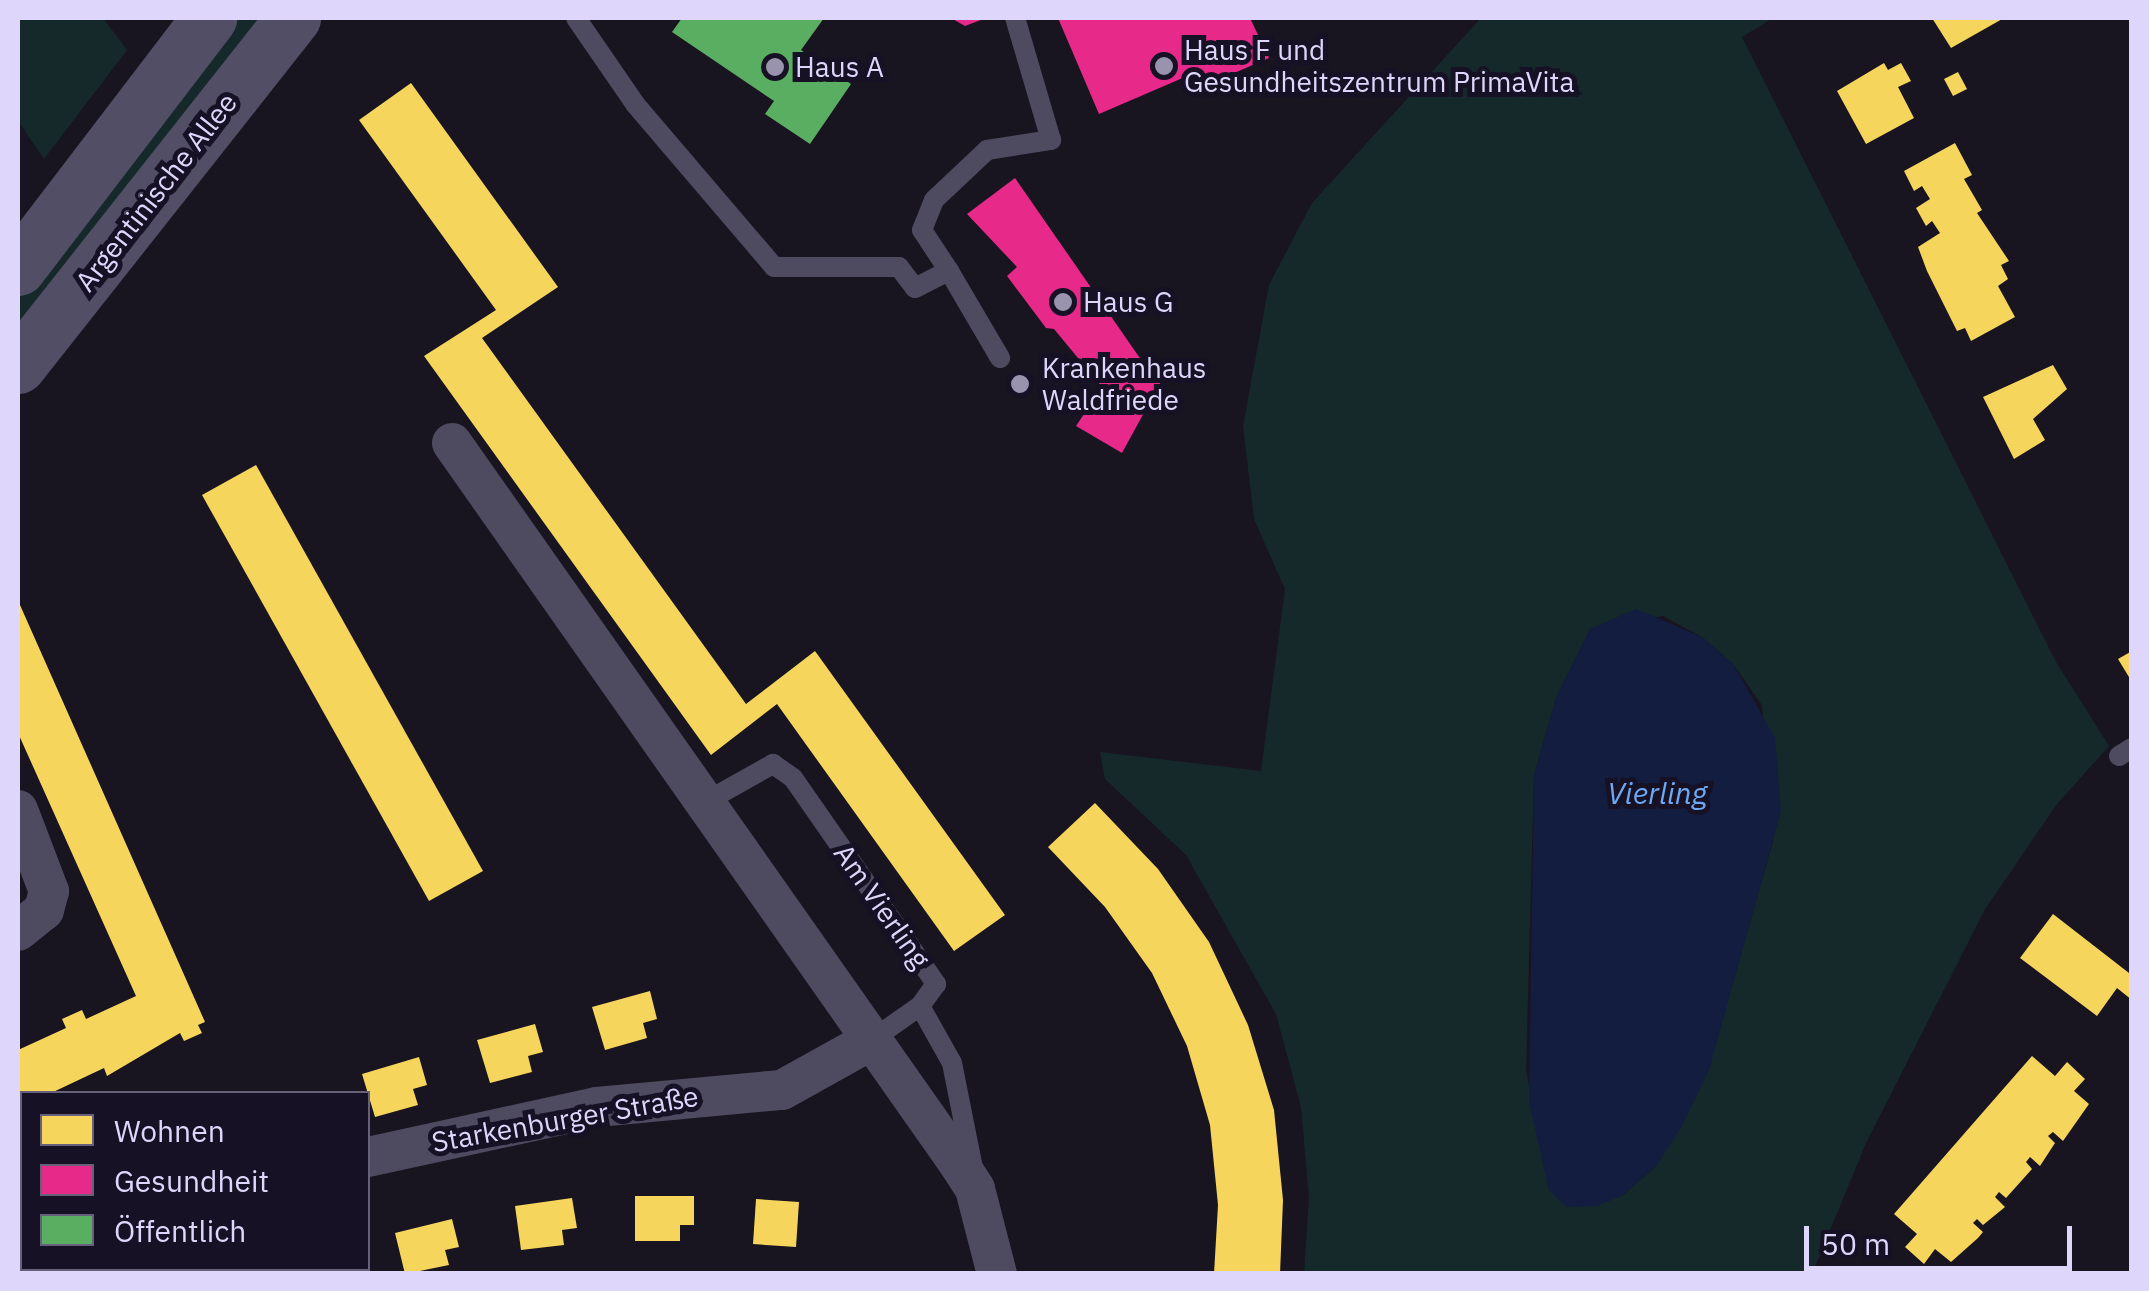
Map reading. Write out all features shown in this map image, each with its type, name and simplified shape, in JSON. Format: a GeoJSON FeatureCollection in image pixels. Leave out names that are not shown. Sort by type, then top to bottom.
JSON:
{"type":"FeatureCollection","features":[{"type":"Feature","properties":{"kind":"main road"},"geometry":{"type":"LineString","coordinates":[[18,268],[209,18]]}},
{"type":"Feature","properties":{"kind":"main road","name":"Argentinische Allee"},"geometry":{"type":"LineString","coordinates":[[18,366],[293,18]]}},
{"type":"Feature","properties":{"kind":"street","name":"Am Vierling"},"geometry":{"type":"LineString","coordinates":[[452,443],[707,801],[975,1189],[997,1274]]}},
{"type":"Feature","properties":{"kind":"street"},"geometry":{"type":"LineString","coordinates":[[18,810],[49,890],[44,910],[18,930]]}},
{"type":"Feature","properties":{"kind":"street","name":"Starkenburger Straße"},"geometry":{"type":"LineString","coordinates":[[370,1157],[597,1107],[782,1090],[870,1041]]}},
{"type":"Feature","properties":{"kind":"lane"},"geometry":{"type":"LineString","coordinates":[[576,18],[635,104],[774,266],[899,267],[915,288],[949,271]]}},
{"type":"Feature","properties":{"kind":"lane"},"geometry":{"type":"LineString","coordinates":[[1000,358],[922,230],[934,200],[987,150],[1051,140],[1016,18]]}},
{"type":"Feature","properties":{"kind":"lane","name":"Am Vierling"},"geometry":{"type":"LineString","coordinates":[[707,801],[773,764],[794,778],[936,984],[920,1006],[952,1063],[975,1189]]}},
{"type":"Feature","properties":{"kind":"lane"},"geometry":{"type":"LineString","coordinates":[[870,1041],[920,1006]]}},
{"type":"Feature","properties":{"kind":"green space"},"geometry":{"type":"Polygon","coordinates":[[[18,18],[103,18],[127,50],[44,159],[18,121],[18,18]]]}},
{"type":"Feature","properties":{"kind":"green space"},"geometry":{"type":"Polygon","coordinates":[[[234,18],[267,18],[18,337],[18,300],[234,18]]]}},
{"type":"Feature","properties":{"kind":"green space"},"geometry":{"type":"Polygon","coordinates":[[[1481,18],[1773,18],[1742,37],[2056,662],[2109,746],[2057,804],[1985,909],[1866,1143],[1812,1274],[1304,1273],[1309,1198],[1301,1107],[1276,1014],[1186,855],[1105,779],[1100,752],[1261,771],[1285,589],[1254,519],[1243,426],[1269,285],[1312,203],[1481,18]],[[1663,616],[1590,629],[1556,698],[1534,775],[1526,1070],[1549,1190],[1623,1195],[1656,1166],[1720,1028],[1773,841],[1762,705],[1733,664],[1702,637],[1663,616]]]}},
{"type":"Feature","properties":{"kind":"water","name":"Vierling"},"geometry":{"type":"Polygon","coordinates":[[[1636,609],[1702,637],[1733,664],[1775,738],[1781,811],[1709,1070],[1681,1128],[1656,1166],[1623,1195],[1597,1206],[1566,1207],[1549,1190],[1529,1102],[1534,775],[1556,698],[1590,629],[1636,609]]]}},
{"type":"Feature","properties":{"kind":"building: Wohnen"},"geometry":{"type":"Polygon","coordinates":[[[1932,18],[2004,18],[1951,48],[1932,18]]]}},
{"type":"Feature","properties":{"kind":"building: Wohnen"},"geometry":{"type":"Polygon","coordinates":[[[1884,63],[1888,70],[1901,63],[1911,81],[1898,87],[1914,118],[1866,144],[1837,91],[1884,63]]]}},
{"type":"Feature","properties":{"kind":"building: Wohnen"},"geometry":{"type":"Polygon","coordinates":[[[1958,72],[1967,89],[1953,96],[1944,79],[1958,72]]]}},
{"type":"Feature","properties":{"kind":"building: Wohnen"},"geometry":{"type":"Polygon","coordinates":[[[411,83],[558,287],[482,338],[746,704],[815,651],[1005,915],[954,951],[777,704],[711,755],[424,356],[496,310],[359,120],[411,83]]]}},
{"type":"Feature","properties":{"kind":"building: Wohnen"},"geometry":{"type":"Polygon","coordinates":[[[1955,143],[1972,175],[1964,179],[1982,210],[1977,213],[2009,261],[2001,265],[2008,279],[1998,286],[2015,317],[1971,341],[1965,328],[1957,331],[1927,271],[1918,247],[1940,233],[1932,221],[1926,226],[1916,208],[1930,199],[1922,186],[1914,191],[1904,171],[1955,143]]]}},
{"type":"Feature","properties":{"kind":"building: Wohnen"},"geometry":{"type":"Polygon","coordinates":[[[2053,365],[2067,389],[2033,419],[2045,440],[2014,459],[1983,397],[2053,365]]]}},
{"type":"Feature","properties":{"kind":"building: Wohnen"},"geometry":{"type":"Polygon","coordinates":[[[256,465],[483,871],[429,901],[202,495],[256,465]]]}},
{"type":"Feature","properties":{"kind":"building: Wohnen"},"geometry":{"type":"Polygon","coordinates":[[[20,605],[205,1022],[198,1025],[202,1033],[184,1041],[180,1033],[107,1076],[104,1068],[55,1091],[20,1091],[18,1109],[18,1050],[66,1028],[62,1019],[82,1010],[86,1019],[136,996],[18,733],[20,605]]]}},
{"type":"Feature","properties":{"kind":"building: Wohnen"},"geometry":{"type":"Polygon","coordinates":[[[2132,651],[2132,682],[2118,659],[2132,651]]]}},
{"type":"Feature","properties":{"kind":"building: Wohnen"},"geometry":{"type":"Polygon","coordinates":[[[1095,803],[1158,869],[1209,942],[1248,1025],[1274,1110],[1283,1200],[1280,1274],[1214,1274],[1218,1205],[1210,1125],[1187,1046],[1152,973],[1105,907],[1048,847],[1095,803]]]}},
{"type":"Feature","properties":{"kind":"building: Wohnen"},"geometry":{"type":"Polygon","coordinates":[[[2053,914],[2129,973],[2132,1000],[2117,988],[2097,1016],[2020,958],[2053,914]]]}},
{"type":"Feature","properties":{"kind":"building: Wohnen"},"geometry":{"type":"Polygon","coordinates":[[[650,991],[657,1019],[643,1023],[647,1038],[605,1050],[592,1007],[650,991]]]}},
{"type":"Feature","properties":{"kind":"building: Wohnen"},"geometry":{"type":"Polygon","coordinates":[[[535,1024],[543,1052],[528,1056],[532,1072],[490,1083],[477,1040],[535,1024]]]}},
{"type":"Feature","properties":{"kind":"building: Wohnen"},"geometry":{"type":"Polygon","coordinates":[[[2032,1056],[2055,1076],[2067,1062],[2085,1079],[2074,1091],[2089,1104],[2063,1141],[2053,1132],[2048,1136],[2055,1143],[2040,1166],[2030,1157],[2026,1162],[2032,1169],[2006,1198],[1999,1192],[1995,1197],[2005,1207],[1983,1225],[1977,1219],[1973,1223],[1983,1232],[1978,1238],[1951,1262],[1935,1249],[1924,1264],[1905,1247],[1917,1234],[1894,1214],[2032,1056]]]}},
{"type":"Feature","properties":{"kind":"building: Wohnen"},"geometry":{"type":"Polygon","coordinates":[[[419,1057],[427,1085],[413,1089],[418,1105],[375,1117],[362,1074],[419,1057]]]}},
{"type":"Feature","properties":{"kind":"building: Wohnen"},"geometry":{"type":"Polygon","coordinates":[[[635,1196],[694,1196],[694,1225],[680,1225],[680,1241],[635,1241],[635,1196]]]}},
{"type":"Feature","properties":{"kind":"building: Wohnen"},"geometry":{"type":"Polygon","coordinates":[[[572,1198],[577,1228],[562,1230],[564,1245],[521,1250],[515,1206],[572,1198]]]}},
{"type":"Feature","properties":{"kind":"building: Wohnen"},"geometry":{"type":"Polygon","coordinates":[[[756,1199],[799,1202],[796,1247],[753,1244],[756,1199]]]}},
{"type":"Feature","properties":{"kind":"building: Wohnen"},"geometry":{"type":"Polygon","coordinates":[[[452,1219],[459,1247],[445,1250],[449,1265],[405,1274],[395,1233],[452,1219]]]}},
{"type":"Feature","properties":{"kind":"building: Wohnen"},"geometry":{"type":"Polygon","coordinates":[[[284,1271],[345,1274],[285,1274],[284,1271]]]}},
{"type":"Feature","properties":{"kind":"building: Gesundheit"},"geometry":{"type":"Polygon","coordinates":[[[951,18],[986,18],[965,26],[951,18]]]}},
{"type":"Feature","properties":{"kind":"building: Gesundheit","name":"Haus F und Gesundheitszentrum PrimaVita"},"geometry":{"type":"Polygon","coordinates":[[[1058,18],[1250,18],[1269,58],[1197,89],[1192,74],[1099,114],[1058,18]]]}},
{"type":"Feature","properties":{"kind":"building: Gesundheit","name":"Haus G"},"geometry":{"type":"Polygon","coordinates":[[[1015,178],[1144,364],[1163,378],[1122,453],[1076,426],[1102,387],[1054,329],[1046,328],[1007,276],[1017,267],[967,214],[1015,178]]]}},
{"type":"Feature","properties":{"kind":"building: Öffentlich","name":"Haus A"},"geometry":{"type":"Polygon","coordinates":[[[682,18],[824,18],[801,50],[851,84],[810,144],[765,114],[774,101],[672,32],[682,18]]]}},
{"type":"Feature","properties":{"kind":"place","name":"Haus F und Gesundheitszentrum PrimaVita"},"geometry":{"type":"Point","coordinates":[1164,66]}},
{"type":"Feature","properties":{"kind":"place","name":"Haus A"},"geometry":{"type":"Point","coordinates":[775,67]}},
{"type":"Feature","properties":{"kind":"place","name":"Haus G"},"geometry":{"type":"Point","coordinates":[1063,302]}},
{"type":"Feature","properties":{"kind":"place","name":"Krankenhaus Waldfriede"},"geometry":{"type":"Point","coordinates":[1020,384]}}]}
